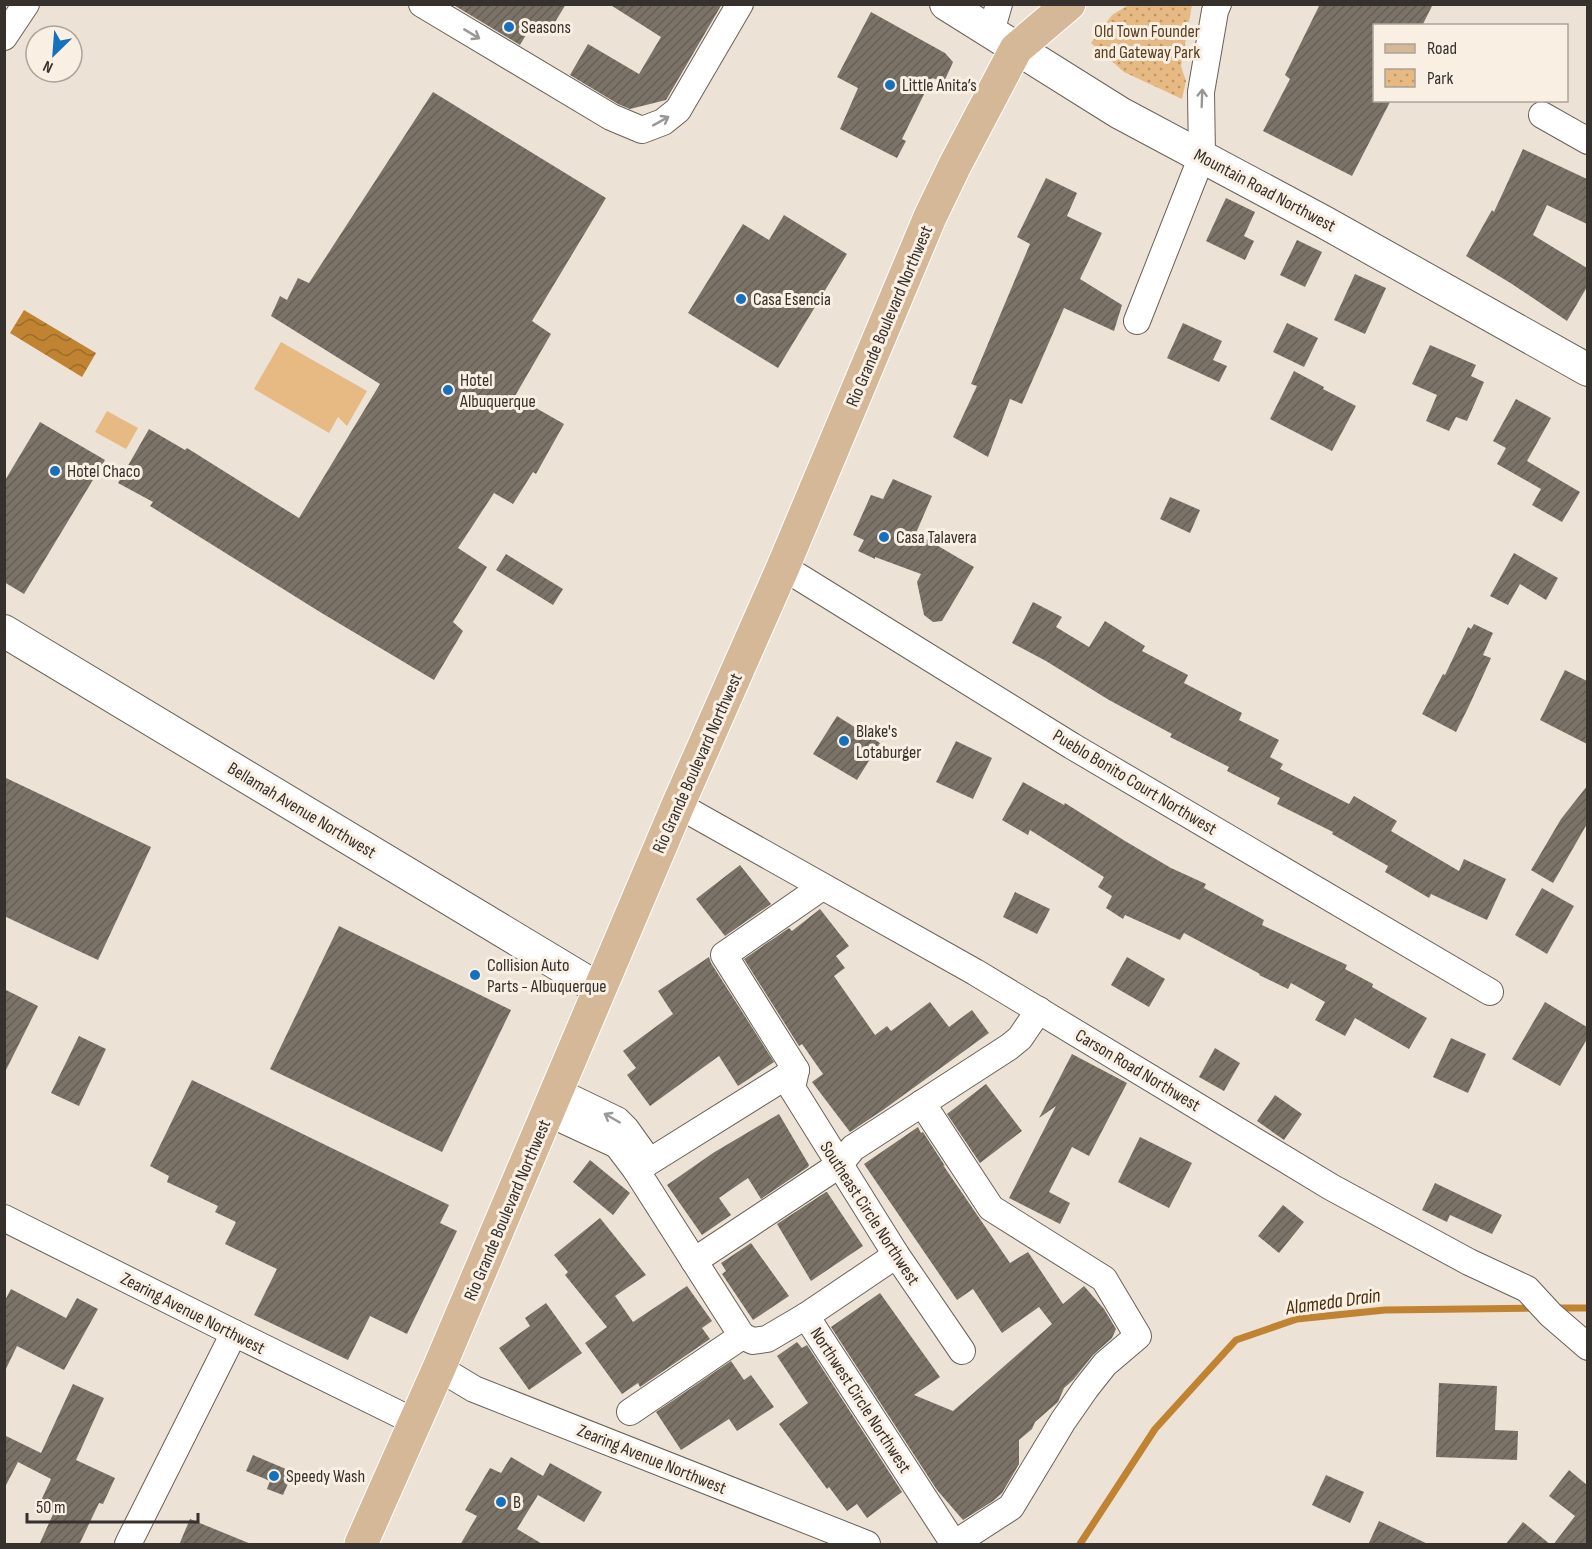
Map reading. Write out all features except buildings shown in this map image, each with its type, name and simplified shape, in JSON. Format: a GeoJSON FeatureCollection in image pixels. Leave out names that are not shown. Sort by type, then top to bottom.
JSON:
{"type":"FeatureCollection","features":[{"type":"Feature","properties":{"kind":"main road","name":"Rio Grande Boulevard Northwest"},"geometry":{"type":"LineString","coordinates":[[361,1545],[553,1102],[678,805],[783,567],[930,217],[956,165],[1002,29],[1069,4]]}},
{"type":"Feature","properties":{"kind":"street"},"geometry":{"type":"LineString","coordinates":[[4,38],[26,4]]}},
{"type":"Feature","properties":{"kind":"street"},"geometry":{"type":"LineString","coordinates":[[422,4],[611,117],[642,130],[663,122],[678,110],[740,4]]}},
{"type":"Feature","properties":{"kind":"street","name":"Mountain Road Northwest"},"geometry":{"type":"LineString","coordinates":[[946,4],[1002,29],[1120,113],[1585,361]]}},
{"type":"Feature","properties":{"kind":"street"},"geometry":{"type":"LineString","coordinates":[[1137,321],[1202,156],[1202,92],[1215,10],[1218,4]]}},
{"type":"Feature","properties":{"kind":"street"},"geometry":{"type":"LineString","coordinates":[[1542,115],[1587,141]]}},
{"type":"Feature","properties":{"kind":"street","name":"Pueblo Bonito Court Northwest"},"geometry":{"type":"LineString","coordinates":[[783,567],[1072,746],[1490,992]]}},
{"type":"Feature","properties":{"kind":"street","name":"Bellamah Avenue Northwest"},"geometry":{"type":"LineString","coordinates":[[4,631],[599,989]]}},
{"type":"Feature","properties":{"kind":"street","name":"Carson Road Northwest"},"geometry":{"type":"LineString","coordinates":[[678,805],[975,972],[1331,1186],[1469,1262],[1527,1289],[1551,1316],[1587,1347]]}},
{"type":"Feature","properties":{"kind":"street","name":"Southeast Circle Northwest"},"geometry":{"type":"LineString","coordinates":[[822,887],[724,955],[796,1070],[792,1088],[895,1253],[962,1351]]}},
{"type":"Feature","properties":{"kind":"street"},"geometry":{"type":"LineString","coordinates":[[694,1262],[839,1165],[853,1148],[1009,1047],[1020,1038],[1039,1010]]}},
{"type":"Feature","properties":{"kind":"street"},"geometry":{"type":"LineString","coordinates":[[643,1166],[796,1070]]}},
{"type":"Feature","properties":{"kind":"street"},"geometry":{"type":"LineString","coordinates":[[553,1102],[617,1120],[626,1129],[694,1262],[742,1336],[630,1412]]}},
{"type":"Feature","properties":{"kind":"street"},"geometry":{"type":"LineString","coordinates":[[922,1103],[991,1208],[1104,1279],[1138,1336],[1105,1364],[1086,1388],[1063,1421],[1011,1508],[954,1545]]}},
{"type":"Feature","properties":{"kind":"street","name":"Zearing Avenue Northwest"},"geometry":{"type":"LineString","coordinates":[[4,1218],[415,1422]]}},
{"type":"Feature","properties":{"kind":"street"},"geometry":{"type":"LineString","coordinates":[[806,1316],[886,1262],[895,1253]]}},
{"type":"Feature","properties":{"kind":"street","name":"Northwest Circle Northwest"},"geometry":{"type":"LineString","coordinates":[[742,1336],[753,1341],[767,1339],[806,1316],[954,1545]]}},
{"type":"Feature","properties":{"kind":"street"},"geometry":{"type":"LineString","coordinates":[[128,1545],[234,1333]]}},
{"type":"Feature","properties":{"kind":"street","name":"Zearing Avenue Northwest"},"geometry":{"type":"LineString","coordinates":[[439,1368],[474,1389],[867,1545]]}},
{"type":"Feature","properties":{"kind":"green space","name":"Old Town Founder and Gateway Park"},"geometry":{"type":"Polygon","coordinates":[[[1130,4],[1192,5],[1181,66],[1186,81],[1182,99],[1124,72],[1091,43],[1112,15],[1130,4]]]}},
{"type":"Feature","properties":{"kind":"green space"},"geometry":{"type":"Polygon","coordinates":[[[281,342],[367,391],[347,426],[338,417],[329,433],[254,389],[281,342]]]}},
{"type":"Feature","properties":{"kind":"green space"},"geometry":{"type":"Polygon","coordinates":[[[107,411],[138,428],[126,449],[95,432],[107,411]]]}},
{"type":"Feature","properties":{"kind":"water"},"geometry":{"type":"Polygon","coordinates":[[[24,310],[96,353],[82,377],[10,333],[24,310]]]}},
{"type":"Feature","properties":{"kind":"waterway","name":"Alameda Drain"},"geometry":{"type":"LineString","coordinates":[[1080,1544],[1155,1429],[1236,1340],[1297,1319],[1385,1310],[1536,1308]]}},
{"type":"Feature","properties":{"kind":"waterway","name":"Alameda Drain"},"geometry":{"type":"LineString","coordinates":[[1556,1308],[1588,1308]]}},
{"type":"Feature","properties":{"kind":"place","name":"Seasons"},"geometry":{"type":"Point","coordinates":[509,27]}},
{"type":"Feature","properties":{"kind":"place","name":"Little Anita’s"},"geometry":{"type":"Point","coordinates":[890,85]}},
{"type":"Feature","properties":{"kind":"place","name":"Casa Esencia"},"geometry":{"type":"Point","coordinates":[741,299]}},
{"type":"Feature","properties":{"kind":"place","name":"Hotel Albuquerque"},"geometry":{"type":"Point","coordinates":[448,390]}},
{"type":"Feature","properties":{"kind":"place","name":"Hotel Chaco"},"geometry":{"type":"Point","coordinates":[55,471]}},
{"type":"Feature","properties":{"kind":"place","name":"Casa Talavera"},"geometry":{"type":"Point","coordinates":[884,537]}},
{"type":"Feature","properties":{"kind":"place","name":"Blake's Lotaburger"},"geometry":{"type":"Point","coordinates":[844,741]}},
{"type":"Feature","properties":{"kind":"place","name":"Collision Auto Parts - Albuquerque"},"geometry":{"type":"Point","coordinates":[475,975]}},
{"type":"Feature","properties":{"kind":"place","name":"Speedy Wash"},"geometry":{"type":"Point","coordinates":[274,1476]}},
{"type":"Feature","properties":{"kind":"place","name":"B"},"geometry":{"type":"Point","coordinates":[501,1502]}}]}
